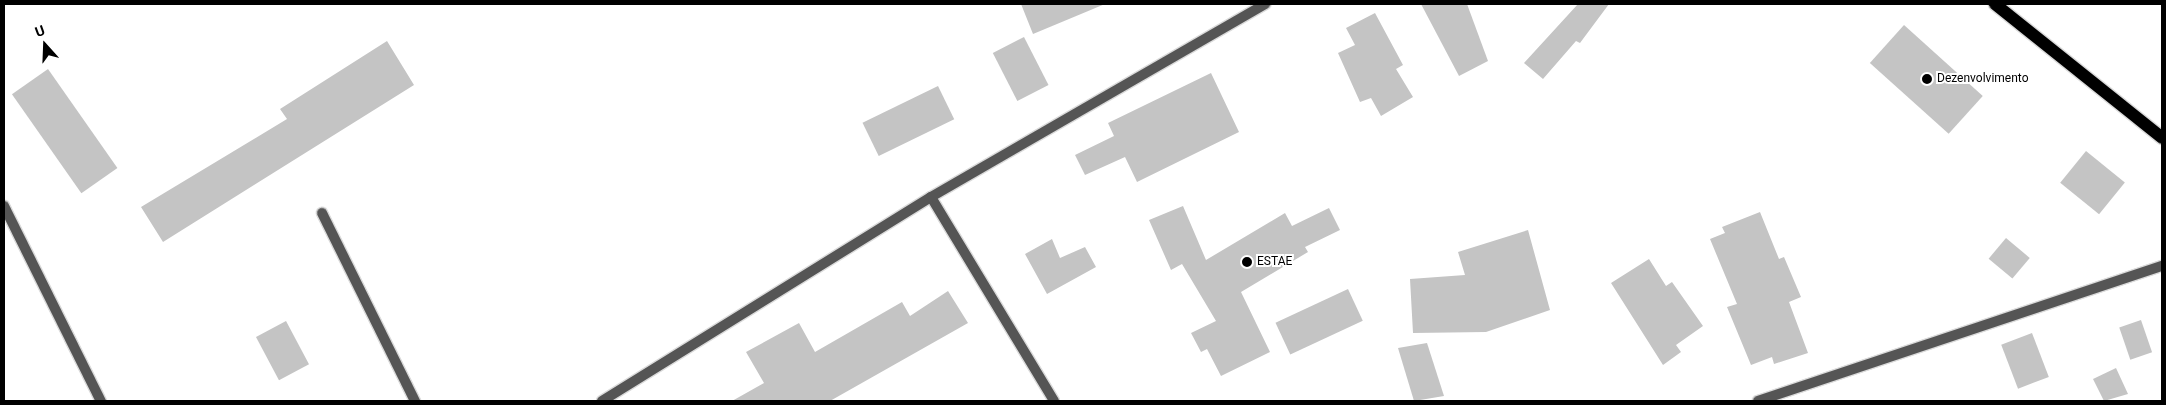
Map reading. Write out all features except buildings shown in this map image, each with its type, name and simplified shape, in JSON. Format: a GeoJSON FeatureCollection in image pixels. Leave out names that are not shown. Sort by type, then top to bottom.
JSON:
{"type":"FeatureCollection","features":[{"type":"Feature","properties":{"kind":"main road"},"geometry":{"type":"LineString","coordinates":[[1995,4],[2162,138]]}},
{"type":"Feature","properties":{"kind":"street"},"geometry":{"type":"LineString","coordinates":[[602,401],[931,197],[1265,4]]}},
{"type":"Feature","properties":{"kind":"street"},"geometry":{"type":"LineString","coordinates":[[931,197],[1054,401]]}},
{"type":"Feature","properties":{"kind":"street"},"geometry":{"type":"LineString","coordinates":[[4,206],[101,401]]}},
{"type":"Feature","properties":{"kind":"street"},"geometry":{"type":"LineString","coordinates":[[322,213],[415,401]]}},
{"type":"Feature","properties":{"kind":"street"},"geometry":{"type":"LineString","coordinates":[[1758,401],[2162,266]]}},
{"type":"Feature","properties":{"kind":"place","name":"Dezenvolvimento"},"geometry":{"type":"Point","coordinates":[1927,79]}},
{"type":"Feature","properties":{"kind":"place","name":"ESTAE"},"geometry":{"type":"Point","coordinates":[1247,262]}}]}
